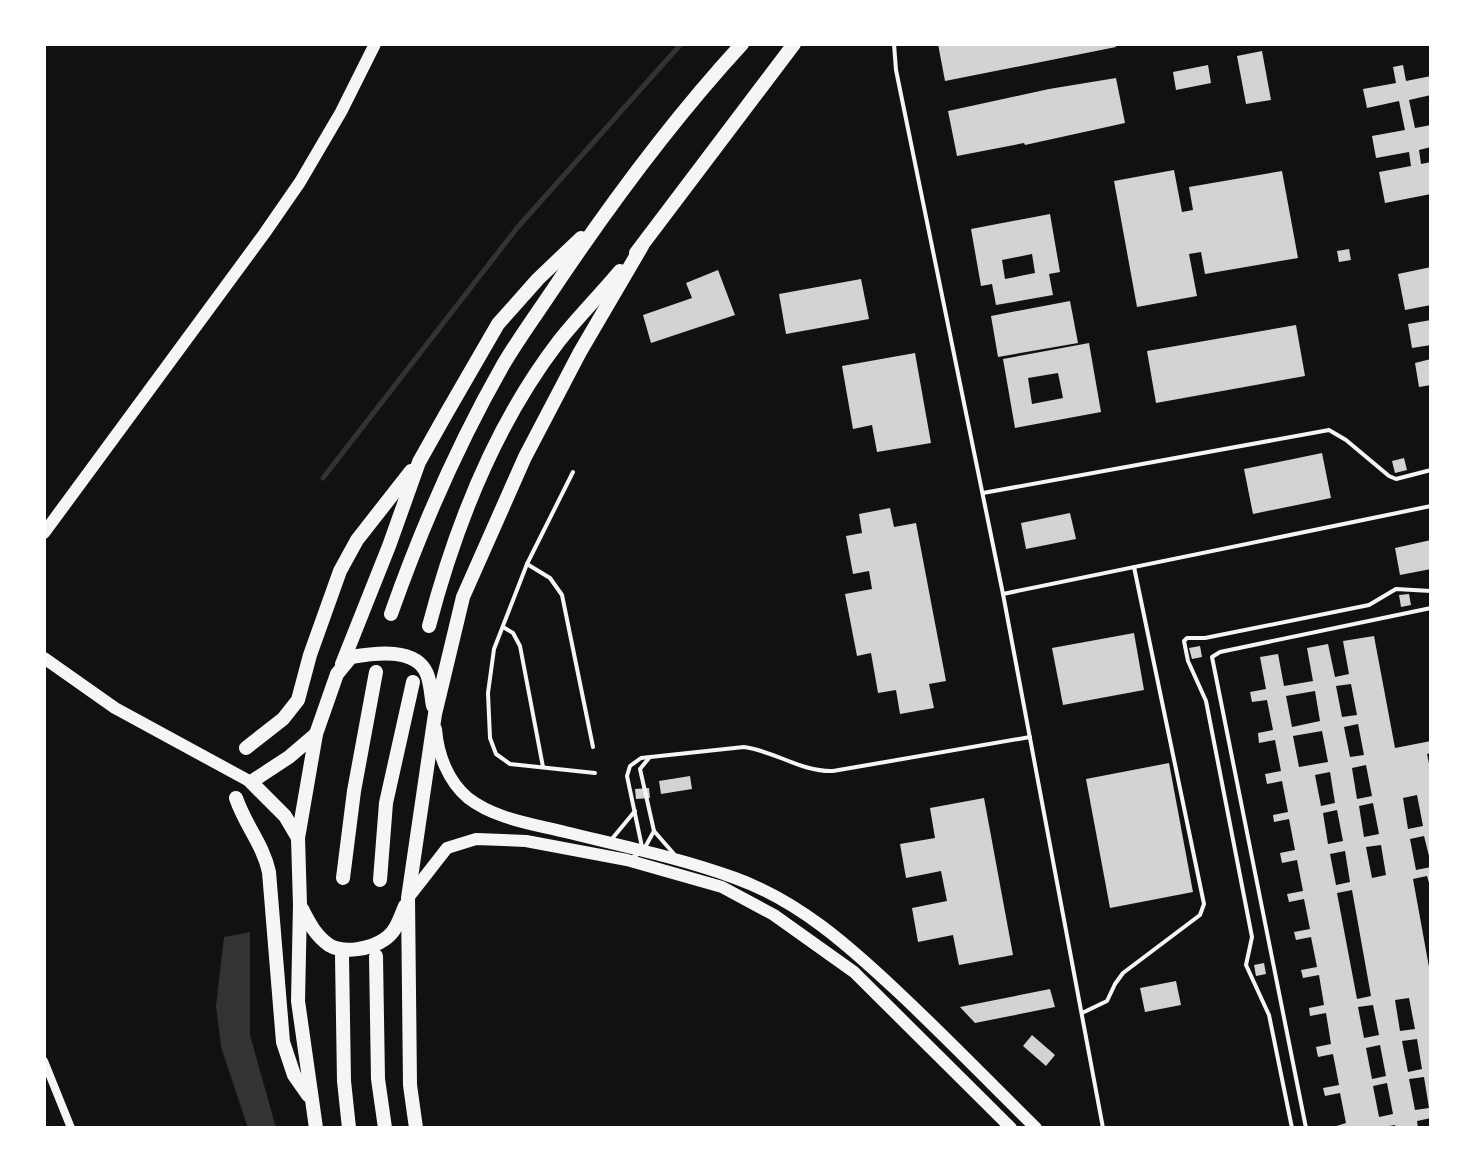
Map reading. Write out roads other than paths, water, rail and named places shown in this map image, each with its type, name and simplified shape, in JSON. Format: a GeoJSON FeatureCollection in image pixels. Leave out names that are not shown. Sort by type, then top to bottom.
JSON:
{"type":"FeatureCollection","features":[{"type":"Feature","properties":{"kind":"highway"},"geometry":{"type":"LineString","coordinates":[[391,614],[441,486],[503,364],[602,218],[686,105],[742,44]]}},
{"type":"Feature","properties":{"kind":"highway"},"geometry":{"type":"LineString","coordinates":[[429,626],[444,570],[476,485],[510,418],[558,342],[642,246],[794,44]]}},
{"type":"Feature","properties":{"kind":"highway"},"geometry":{"type":"LineString","coordinates":[[246,748],[283,719],[298,700],[310,655],[340,571],[357,540],[419,462],[498,324],[538,279],[602,218]]}},
{"type":"Feature","properties":{"kind":"highway"},"geometry":{"type":"LineString","coordinates":[[416,1128],[410,1085],[408,898],[435,714],[463,597],[532,443],[580,352],[642,246]]}},
{"type":"Feature","properties":{"kind":"highway"},"geometry":{"type":"LineString","coordinates":[[316,1128],[298,1001],[298,838],[316,734],[419,462]]}},
{"type":"Feature","properties":{"kind":"highway"},"geometry":{"type":"LineString","coordinates":[[337,674],[351,657],[374,653],[410,657],[427,672],[435,714]]}},
{"type":"Feature","properties":{"kind":"highway"},"geometry":{"type":"LineString","coordinates":[[343,878],[354,791],[376,672]]}},
{"type":"Feature","properties":{"kind":"highway"},"geometry":{"type":"LineString","coordinates":[[380,880],[386,803],[413,682]]}},
{"type":"Feature","properties":{"kind":"highway"},"geometry":{"type":"LineString","coordinates":[[298,838],[285,816],[251,782],[289,757],[316,734]]}},
{"type":"Feature","properties":{"kind":"highway"},"geometry":{"type":"LineString","coordinates":[[236,798],[244,820],[256,834],[265,853],[283,1042],[294,1075],[310,1098]]}},
{"type":"Feature","properties":{"kind":"highway"},"geometry":{"type":"LineString","coordinates":[[300,905],[313,929],[331,946],[358,950],[385,939],[397,926],[408,898]]}},
{"type":"Feature","properties":{"kind":"highway"},"geometry":{"type":"LineString","coordinates":[[342,956],[344,1081],[349,1128]]}},
{"type":"Feature","properties":{"kind":"highway"},"geometry":{"type":"LineString","coordinates":[[376,956],[378,1079],[385,1128]]}},
{"type":"Feature","properties":{"kind":"main road"},"geometry":{"type":"LineString","coordinates":[[44,533],[300,182],[341,112],[375,44]]}},
{"type":"Feature","properties":{"kind":"main road"},"geometry":{"type":"LineString","coordinates":[[44,658],[115,708],[251,782]]}},
{"type":"Feature","properties":{"kind":"main road"},"geometry":{"type":"LineString","coordinates":[[435,714],[437,745],[448,775],[467,797],[484,808],[513,819],[737,878],[807,915],[836,936],[944,1035],[1036,1128]]}},
{"type":"Feature","properties":{"kind":"main road"},"geometry":{"type":"LineString","coordinates":[[408,898],[447,848],[476,839],[526,841],[627,860],[722,887],[774,915],[854,972],[1011,1128]]}},
{"type":"Feature","properties":{"kind":"street"},"geometry":{"type":"LineString","coordinates":[[44,1061],[71,1128]]}},
{"type":"Feature","properties":{"kind":"lane"},"geometry":{"type":"LineString","coordinates":[[894,44],[896,70],[1003,594],[1103,1128]]}},
{"type":"Feature","properties":{"kind":"lane"},"geometry":{"type":"LineString","coordinates":[[983,493],[1329,430],[1396,479],[1431,470]]}},
{"type":"Feature","properties":{"kind":"lane"},"geometry":{"type":"LineString","coordinates":[[573,472],[527,564],[494,649],[488,693],[491,744],[496,754],[505,761],[595,773]]}},
{"type":"Feature","properties":{"kind":"lane"},"geometry":{"type":"LineString","coordinates":[[1003,594],[1431,506]]}},
{"type":"Feature","properties":{"kind":"lane"},"geometry":{"type":"LineString","coordinates":[[527,564],[550,578],[562,595],[593,747]]}},
{"type":"Feature","properties":{"kind":"lane"},"geometry":{"type":"LineString","coordinates":[[1081,1013],[1107,1001],[1123,973],[1200,915],[1204,904],[1134,567]]}},
{"type":"Feature","properties":{"kind":"lane"},"geometry":{"type":"LineString","coordinates":[[1292,1128],[1269,1015],[1246,965],[1252,937],[1206,701],[1188,661],[1184,641],[1369,605],[1396,589],[1431,591]]}},
{"type":"Feature","properties":{"kind":"lane"},"geometry":{"type":"LineString","coordinates":[[1306,1128],[1212,657],[1220,652],[1431,608]]}},
{"type":"Feature","properties":{"kind":"lane"},"geometry":{"type":"LineString","coordinates":[[503,626],[513,633],[520,646],[543,767]]}},
{"type":"Feature","properties":{"kind":"lane"},"geometry":{"type":"LineString","coordinates":[[646,866],[627,770],[633,762],[651,756],[744,747],[764,751],[804,768],[833,771],[1030,737]]}},
{"type":"Feature","properties":{"kind":"lane"},"geometry":{"type":"LineString","coordinates":[[651,756],[640,769],[654,831],[681,861]]}},
{"type":"Feature","properties":{"kind":"lane"},"geometry":{"type":"LineString","coordinates":[[608,843],[635,811]]}},
{"type":"Feature","properties":{"kind":"lane"},"geometry":{"type":"LineString","coordinates":[[627,860],[643,851],[654,831]]}},
{"type":"Feature","properties":{"kind":"waterway"},"geometry":{"type":"LineString","coordinates":[[323,478],[517,228],[681,44]]}}]}
